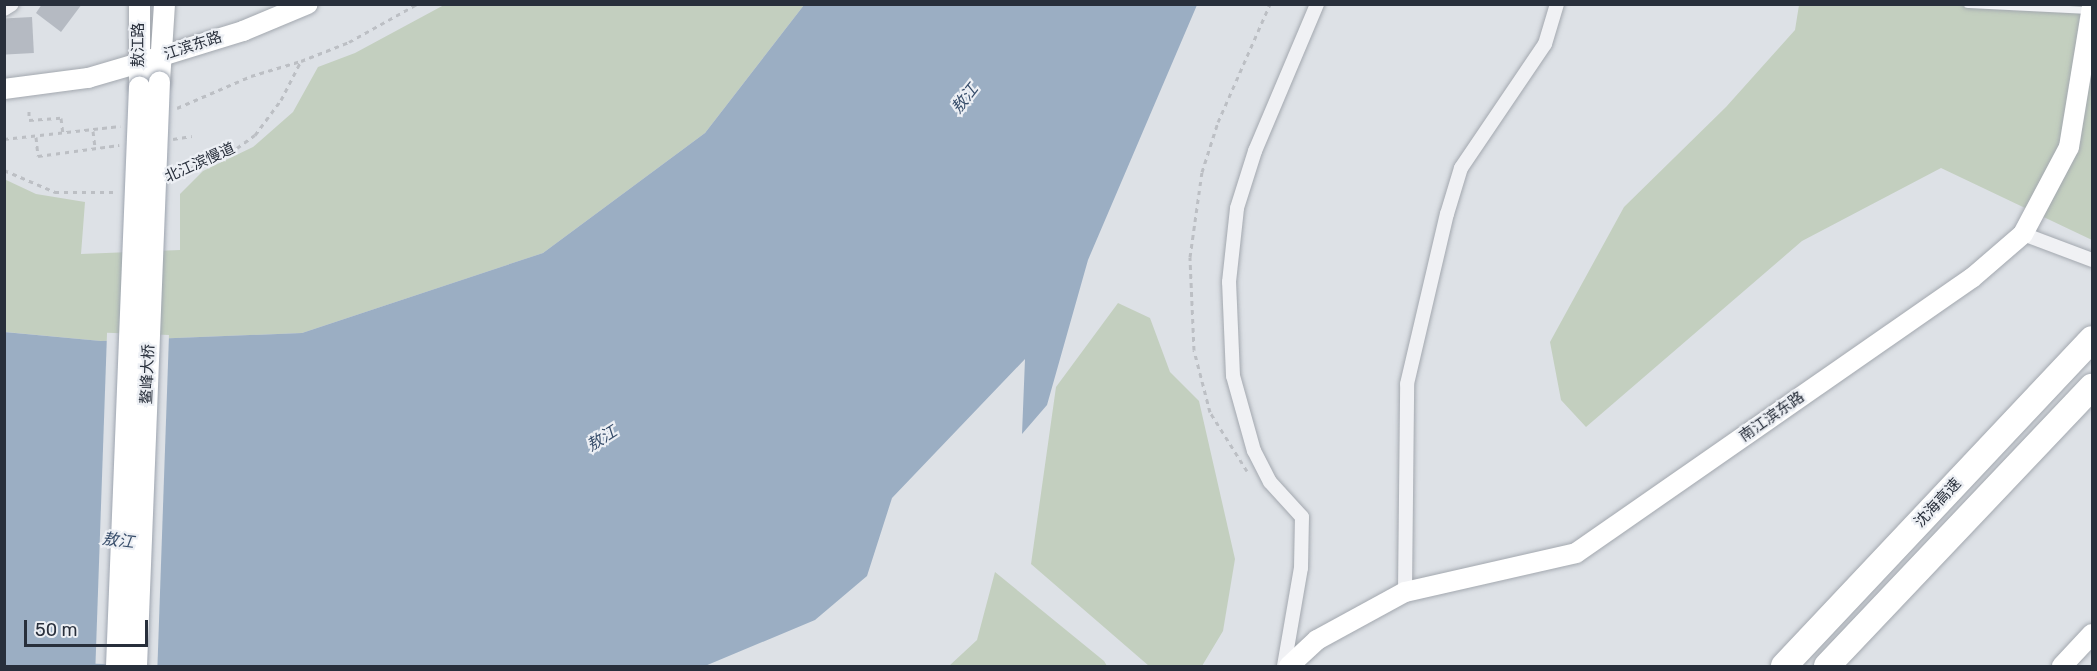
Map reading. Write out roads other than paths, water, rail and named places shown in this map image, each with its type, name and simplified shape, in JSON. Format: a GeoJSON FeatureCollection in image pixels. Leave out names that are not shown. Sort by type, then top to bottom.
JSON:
{"type":"FeatureCollection","features":[{"type":"Feature","properties":{"kind":"highway","name":"沈海高速"},"geometry":{"type":"LineString","coordinates":[[1784,666],[2092,339]]}},
{"type":"Feature","properties":{"kind":"highway"},"geometry":{"type":"LineString","coordinates":[[1827,666],[2092,387]]}},
{"type":"Feature","properties":{"kind":"main road","name":"敖江路"},"geometry":{"type":"LineString","coordinates":[[139,4],[139,86]]}},
{"type":"Feature","properties":{"kind":"main road","name":"敖江路"},"geometry":{"type":"LineString","coordinates":[[159,81],[164,4]]}},
{"type":"Feature","properties":{"kind":"main road","name":"江滨东路"},"geometry":{"type":"LineString","coordinates":[[4,89],[88,78],[243,31],[308,4]]}},
{"type":"Feature","properties":{"kind":"main road","name":"南江滨东路"},"geometry":{"type":"LineString","coordinates":[[1289,666],[1317,640],[1405,592],[1576,553],[1972,278],[2023,234],[2069,147],[2092,8]]}},
{"type":"Feature","properties":{"kind":"main road","name":"鳌峰大桥"},"geometry":{"type":"LineString","coordinates":[[136,666],[159,81]]}},
{"type":"Feature","properties":{"kind":"main road","name":"鳌峰大桥"},"geometry":{"type":"LineString","coordinates":[[116,666],[139,86]]}},
{"type":"Feature","properties":{"kind":"main road"},"geometry":{"type":"LineString","coordinates":[[2062,666],[2092,634]]}},
{"type":"Feature","properties":{"kind":"street"},"geometry":{"type":"LineString","coordinates":[[4,9],[12,4]]}},
{"type":"Feature","properties":{"kind":"street"},"geometry":{"type":"LineString","coordinates":[[1284,666],[1301,568],[1302,517],[1270,482],[1254,451],[1233,376],[1229,282],[1237,208],[1255,151],[1317,4]]}},
{"type":"Feature","properties":{"kind":"street"},"geometry":{"type":"LineString","coordinates":[[1405,592],[1407,384],[1447,214],[1461,168],[1545,44],[1557,4]]}},
{"type":"Feature","properties":{"kind":"street"},"geometry":{"type":"LineString","coordinates":[[2023,234],[2092,260]]}},
{"type":"Feature","properties":{"kind":"lane"},"geometry":{"type":"LineString","coordinates":[[1967,4],[2092,8]]}},
{"type":"Feature","properties":{"kind":"water","name":"敖江"},"geometry":{"type":"Polygon","coordinates":[[[804,5],[1197,5],[1088,260],[1047,405],[1022,434],[1025,359],[892,498],[867,576],[815,620],[705,666],[5,666],[4,332],[101,341],[302,333],[543,253],[705,133],[804,5]]]}}]}
